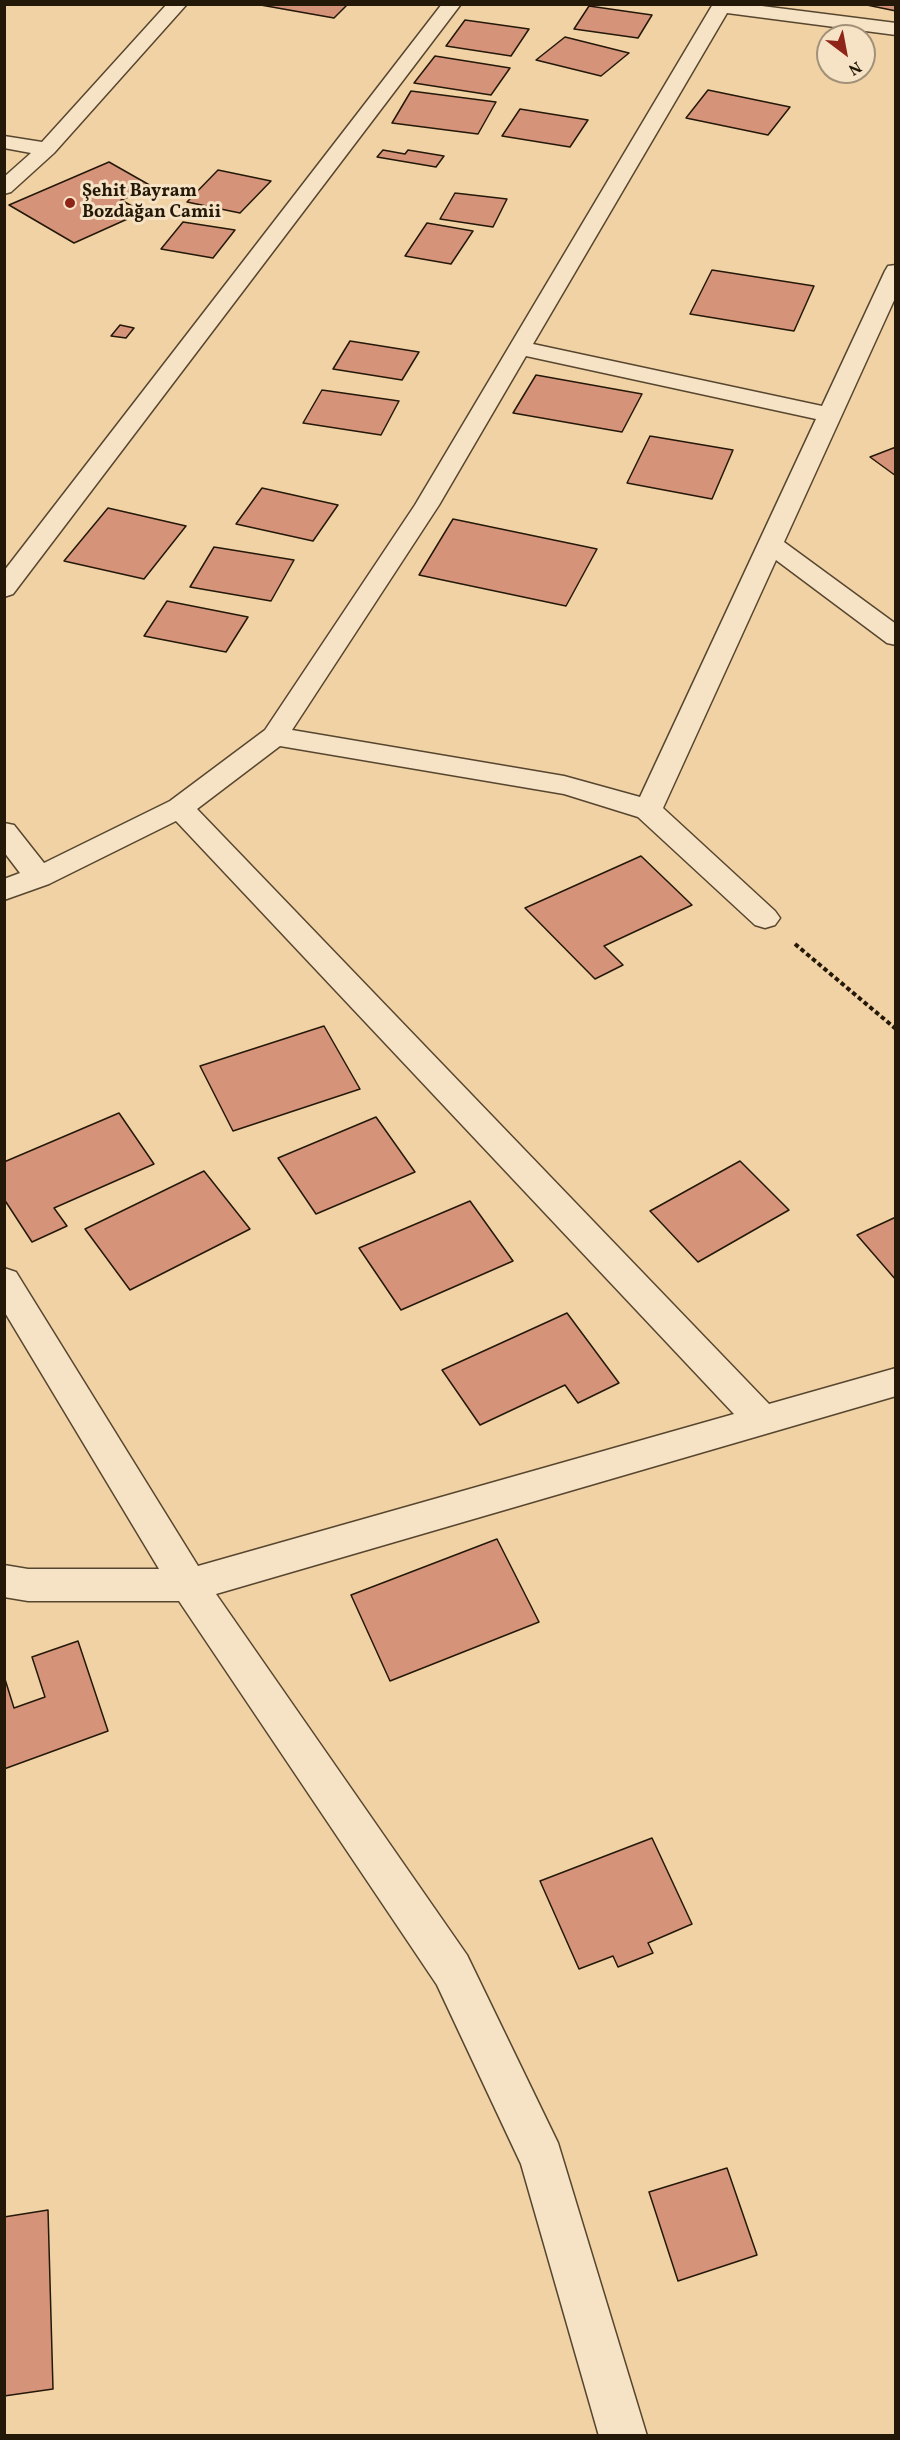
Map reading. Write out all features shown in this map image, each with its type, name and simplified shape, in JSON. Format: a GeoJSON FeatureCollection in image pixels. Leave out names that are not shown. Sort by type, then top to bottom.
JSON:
{"type":"FeatureCollection","features":[{"type":"Feature","properties":{"kind":"street"},"geometry":{"type":"LineString","coordinates":[[4,188],[48,149],[178,4]]}},
{"type":"Feature","properties":{"kind":"street"},"geometry":{"type":"LineString","coordinates":[[4,588],[452,4]]}},
{"type":"Feature","properties":{"kind":"street"},"geometry":{"type":"LineString","coordinates":[[4,890],[39,877],[180,808],[275,736],[427,505],[520,348],[714,5],[896,29]]}},
{"type":"Feature","properties":{"kind":"street"},"geometry":{"type":"LineString","coordinates":[[4,142],[48,149]]}},
{"type":"Feature","properties":{"kind":"street"},"geometry":{"type":"LineString","coordinates":[[648,810],[896,271]]}},
{"type":"Feature","properties":{"kind":"street"},"geometry":{"type":"LineString","coordinates":[[520,348],[830,415]]}},
{"type":"Feature","properties":{"kind":"street"},"geometry":{"type":"LineString","coordinates":[[770,544],[896,637]]}},
{"type":"Feature","properties":{"kind":"street"},"geometry":{"type":"LineString","coordinates":[[275,736],[564,785],[601,794],[648,810],[765,918]]}},
{"type":"Feature","properties":{"kind":"street"},"geometry":{"type":"LineString","coordinates":[[180,808],[763,1421]]}},
{"type":"Feature","properties":{"kind":"street"},"geometry":{"type":"LineString","coordinates":[[4,832],[39,877]]}},
{"type":"Feature","properties":{"kind":"street"},"geometry":{"type":"LineString","coordinates":[[4,1281],[189,1585],[452,1970],[542,2159],[623,2436]]}},
{"type":"Feature","properties":{"kind":"street"},"geometry":{"type":"LineString","coordinates":[[4,1581],[28,1585],[189,1585],[896,1382]]}},
{"type":"Feature","properties":{"kind":"path"},"geometry":{"type":"LineString","coordinates":[[765,918],[896,1029]]}},
{"type":"Feature","properties":{"kind":"building"},"geometry":{"type":"Polygon","coordinates":[[[255,4],[348,4],[334,18],[255,4]]]}},
{"type":"Feature","properties":{"kind":"building"},"geometry":{"type":"Polygon","coordinates":[[[862,4],[896,4],[896,11],[862,4]]]}},
{"type":"Feature","properties":{"kind":"building"},"geometry":{"type":"Polygon","coordinates":[[[589,6],[652,15],[638,38],[574,29],[589,6]]]}},
{"type":"Feature","properties":{"kind":"building"},"geometry":{"type":"Polygon","coordinates":[[[465,20],[529,29],[511,56],[446,46],[465,20]]]}},
{"type":"Feature","properties":{"kind":"building"},"geometry":{"type":"Polygon","coordinates":[[[565,37],[629,53],[601,76],[536,60],[565,37]]]}},
{"type":"Feature","properties":{"kind":"building"},"geometry":{"type":"Polygon","coordinates":[[[435,56],[510,68],[491,95],[414,83],[435,56]]]}},
{"type":"Feature","properties":{"kind":"building"},"geometry":{"type":"Polygon","coordinates":[[[708,90],[790,107],[768,135],[686,118],[708,90]]]}},
{"type":"Feature","properties":{"kind":"building"},"geometry":{"type":"Polygon","coordinates":[[[411,91],[496,102],[478,134],[392,123],[411,91]]]}},
{"type":"Feature","properties":{"kind":"building"},"geometry":{"type":"Polygon","coordinates":[[[520,109],[588,120],[570,147],[502,136],[520,109]]]}},
{"type":"Feature","properties":{"kind":"building"},"geometry":{"type":"Polygon","coordinates":[[[383,150],[405,154],[408,150],[444,156],[436,167],[377,157],[383,150]]]}},
{"type":"Feature","properties":{"kind":"building","name":"Şehit Bayram Bozdağan Camii"},"geometry":{"type":"Polygon","coordinates":[[[109,162],[153,187],[121,200],[143,212],[74,243],[9,205],[109,162]]]}},
{"type":"Feature","properties":{"kind":"building"},"geometry":{"type":"Polygon","coordinates":[[[218,170],[271,181],[240,213],[187,202],[218,170]]]}},
{"type":"Feature","properties":{"kind":"building"},"geometry":{"type":"Polygon","coordinates":[[[455,193],[507,199],[493,227],[440,219],[455,193]]]}},
{"type":"Feature","properties":{"kind":"building"},"geometry":{"type":"Polygon","coordinates":[[[183,222],[235,230],[213,258],[161,249],[183,222]]]}},
{"type":"Feature","properties":{"kind":"building"},"geometry":{"type":"Polygon","coordinates":[[[427,223],[473,231],[451,264],[405,256],[427,223]]]}},
{"type":"Feature","properties":{"kind":"building"},"geometry":{"type":"Polygon","coordinates":[[[712,270],[814,286],[794,331],[690,314],[712,270]]]}},
{"type":"Feature","properties":{"kind":"building"},"geometry":{"type":"Polygon","coordinates":[[[120,325],[134,328],[126,338],[111,336],[120,325]]]}},
{"type":"Feature","properties":{"kind":"building"},"geometry":{"type":"Polygon","coordinates":[[[350,341],[419,352],[402,380],[333,369],[350,341]]]}},
{"type":"Feature","properties":{"kind":"building"},"geometry":{"type":"Polygon","coordinates":[[[536,375],[642,394],[622,432],[513,413],[536,375]]]}},
{"type":"Feature","properties":{"kind":"building"},"geometry":{"type":"Polygon","coordinates":[[[322,390],[399,401],[381,435],[303,423],[322,390]]]}},
{"type":"Feature","properties":{"kind":"building"},"geometry":{"type":"Polygon","coordinates":[[[650,436],[733,450],[712,499],[627,483],[650,436]]]}},
{"type":"Feature","properties":{"kind":"building"},"geometry":{"type":"Polygon","coordinates":[[[896,447],[896,476],[870,457],[896,447]]]}},
{"type":"Feature","properties":{"kind":"building"},"geometry":{"type":"Polygon","coordinates":[[[262,488],[338,505],[313,541],[236,524],[262,488]]]}},
{"type":"Feature","properties":{"kind":"building"},"geometry":{"type":"Polygon","coordinates":[[[108,508],[186,526],[144,579],[64,561],[108,508]]]}},
{"type":"Feature","properties":{"kind":"building"},"geometry":{"type":"Polygon","coordinates":[[[453,519],[597,549],[566,606],[419,575],[453,519]]]}},
{"type":"Feature","properties":{"kind":"building"},"geometry":{"type":"Polygon","coordinates":[[[214,547],[294,560],[271,601],[190,587],[214,547]]]}},
{"type":"Feature","properties":{"kind":"building"},"geometry":{"type":"Polygon","coordinates":[[[167,601],[248,617],[226,652],[144,636],[167,601]]]}},
{"type":"Feature","properties":{"kind":"building"},"geometry":{"type":"Polygon","coordinates":[[[641,856],[692,905],[604,946],[623,965],[595,979],[525,908],[641,856]]]}},
{"type":"Feature","properties":{"kind":"building"},"geometry":{"type":"Polygon","coordinates":[[[324,1026],[360,1089],[233,1131],[200,1066],[324,1026]]]}},
{"type":"Feature","properties":{"kind":"building"},"geometry":{"type":"Polygon","coordinates":[[[119,1113],[154,1164],[54,1208],[67,1226],[32,1242],[4,1199],[4,1162],[119,1113]]]}},
{"type":"Feature","properties":{"kind":"building"},"geometry":{"type":"Polygon","coordinates":[[[376,1117],[415,1172],[316,1214],[278,1158],[376,1117]]]}},
{"type":"Feature","properties":{"kind":"building"},"geometry":{"type":"Polygon","coordinates":[[[740,1161],[789,1210],[698,1262],[650,1211],[740,1161]]]}},
{"type":"Feature","properties":{"kind":"building"},"geometry":{"type":"Polygon","coordinates":[[[204,1171],[250,1229],[130,1290],[85,1229],[204,1171]]]}},
{"type":"Feature","properties":{"kind":"building"},"geometry":{"type":"Polygon","coordinates":[[[470,1201],[513,1261],[401,1310],[359,1248],[470,1201]]]}},
{"type":"Feature","properties":{"kind":"building"},"geometry":{"type":"Polygon","coordinates":[[[896,1217],[896,1280],[857,1235],[896,1217]]]}},
{"type":"Feature","properties":{"kind":"building"},"geometry":{"type":"Polygon","coordinates":[[[567,1313],[619,1383],[578,1403],[565,1385],[480,1425],[442,1370],[567,1313]]]}},
{"type":"Feature","properties":{"kind":"building"},"geometry":{"type":"Polygon","coordinates":[[[497,1539],[539,1622],[390,1681],[351,1595],[497,1539]]]}},
{"type":"Feature","properties":{"kind":"building"},"geometry":{"type":"Polygon","coordinates":[[[78,1641],[108,1731],[4,1769],[4,1676],[14,1708],[45,1697],[32,1657],[78,1641]]]}},
{"type":"Feature","properties":{"kind":"building"},"geometry":{"type":"Polygon","coordinates":[[[652,1838],[692,1924],[648,1943],[653,1953],[618,1967],[613,1956],[579,1969],[540,1881],[652,1838]]]}},
{"type":"Feature","properties":{"kind":"building"},"geometry":{"type":"Polygon","coordinates":[[[727,2168],[757,2255],[678,2281],[649,2192],[727,2168]]]}},
{"type":"Feature","properties":{"kind":"building"},"geometry":{"type":"Polygon","coordinates":[[[48,2210],[53,2389],[4,2396],[4,2217],[48,2210]]]}},
{"type":"Feature","properties":{"kind":"place","name":"Şehit Bayram Bozdağan Camii"},"geometry":{"type":"Point","coordinates":[70,203]}}]}
